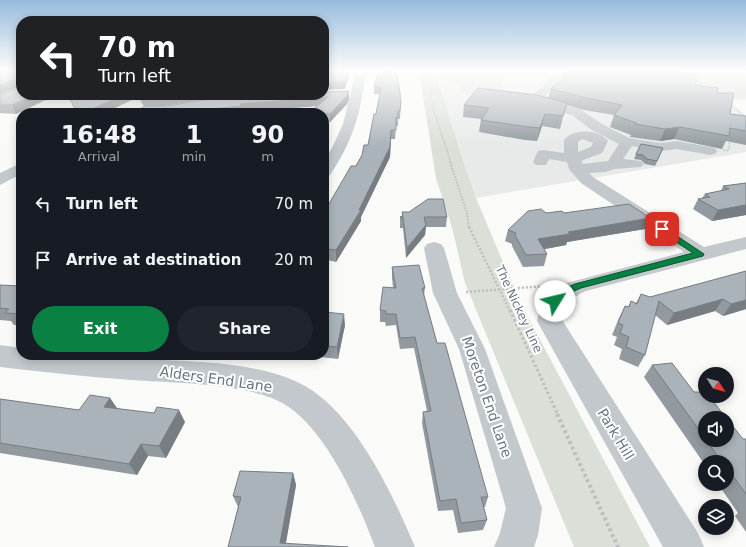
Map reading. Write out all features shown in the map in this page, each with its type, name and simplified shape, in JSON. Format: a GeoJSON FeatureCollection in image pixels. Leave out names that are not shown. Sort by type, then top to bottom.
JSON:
{"type":"FeatureCollection","features":[{"type":"Feature","properties":{"kind":"street"},"geometry":{"type":"LineString","coordinates":[[329,166],[338,154],[350,127],[352,97]]}},
{"type":"Feature","properties":{"kind":"street"},"geometry":{"type":"LineString","coordinates":[[538,97],[533,101],[576,112],[597,127],[626,143],[632,142],[660,147],[677,145],[710,151]]}},
{"type":"Feature","properties":{"kind":"street"},"geometry":{"type":"LineString","coordinates":[[613,164],[626,143]]}},
{"type":"Feature","properties":{"kind":"street"},"geometry":{"type":"LineString","coordinates":[[541,162],[543,154],[575,164],[605,167],[613,164],[636,164]]}},
{"type":"Feature","properties":{"kind":"street"},"geometry":{"type":"LineString","coordinates":[[575,164],[587,180],[700,254]]}},
{"type":"Feature","properties":{"kind":"street"},"geometry":{"type":"LineString","coordinates":[[0,180],[16,171]]}},
{"type":"Feature","properties":{"kind":"street"},"geometry":{"type":"LineString","coordinates":[[578,286],[746,243]]}},
{"type":"Feature","properties":{"kind":"street","name":"Moreton End Lane"},"geometry":{"type":"LineString","coordinates":[[434,248],[445,293],[472,349],[524,508],[519,534],[514,547]]}},
{"type":"Feature","properties":{"kind":"street","name":"Park Hill"},"geometry":{"type":"LineString","coordinates":[[578,286],[561,293],[550,312],[549,322],[684,547]]}},
{"type":"Feature","properties":{"kind":"street","name":"Alders End Lane"},"geometry":{"type":"LineString","coordinates":[[0,356],[16,358]]}},
{"type":"Feature","properties":{"kind":"street","name":"Alders End Lane"},"geometry":{"type":"LineString","coordinates":[[30,360],[52,363],[197,364],[281,387],[309,405],[327,424],[358,470],[380,511],[395,547]]}},
{"type":"Feature","properties":{"kind":"path","name":"The Nickey Line"},"geometry":{"type":"LineString","coordinates":[[432,97],[435,116],[467,213],[470,232],[500,289],[618,547]]}},
{"type":"Feature","properties":{"kind":"path"},"geometry":{"type":"LineString","coordinates":[[728,103],[746,117]]}},
{"type":"Feature","properties":{"kind":"path"},"geometry":{"type":"LineString","coordinates":[[710,151],[719,149],[728,151],[730,138]]}},
{"type":"Feature","properties":{"kind":"path"},"geometry":{"type":"LineString","coordinates":[[445,293],[571,283],[578,286]]}},
{"type":"Feature","properties":{"kind":"shaded area"},"geometry":{"type":"Polygon","coordinates":[[[423,97],[443,97],[476,198],[519,300],[650,547],[574,547],[465,283],[453,231],[436,178],[423,97]]]}},
{"type":"Feature","properties":{"kind":"shaded area"},"geometry":{"type":"Polygon","coordinates":[[[443,97],[746,97],[746,100],[727,99],[746,116],[746,152],[476,198],[443,97]]]}},
{"type":"Feature","properties":{"kind":"shaded area"},"geometry":{"type":"Polygon","coordinates":[[[717,97],[746,97],[746,99],[717,97]]]}},
{"type":"Feature","properties":{"kind":"building"},"geometry":{"type":"Polygon","coordinates":[[[0,97],[16,97],[16,100],[24,100],[12,105],[0,105],[0,97]]]}},
{"type":"Feature","properties":{"kind":"building"},"geometry":{"type":"Polygon","coordinates":[[[329,97],[347,97],[330,114],[329,108],[315,108],[324,100],[329,100],[329,97]]]}},
{"type":"Feature","properties":{"kind":"building"},"geometry":{"type":"Polygon","coordinates":[[[379,97],[400,97],[400,111],[398,111],[398,117],[396,117],[396,130],[391,130],[390,147],[359,210],[361,210],[336,250],[329,249],[329,203],[351,166],[356,166],[362,155],[364,145],[368,145],[374,114],[376,114],[379,97]]]}},
{"type":"Feature","properties":{"kind":"building"},"geometry":{"type":"Polygon","coordinates":[[[471,97],[543,97],[567,103],[563,116],[545,114],[540,128],[481,120],[489,108],[464,105],[471,97]]]}},
{"type":"Feature","properties":{"kind":"building"},"geometry":{"type":"Polygon","coordinates":[[[581,97],[733,97],[730,114],[746,116],[746,131],[730,128],[729,136],[680,127],[665,129],[635,124],[636,123],[614,115],[622,105],[581,97]]]}},
{"type":"Feature","properties":{"kind":"building"},"geometry":{"type":"Polygon","coordinates":[[[70,100],[112,100],[94,108],[74,108],[70,100]]]}},
{"type":"Feature","properties":{"kind":"building"},"geometry":{"type":"Polygon","coordinates":[[[204,100],[290,100],[240,104],[241,106],[222,108],[141,108],[145,106],[167,106],[204,100]]]}},
{"type":"Feature","properties":{"kind":"building"},"geometry":{"type":"Polygon","coordinates":[[[641,144],[663,148],[657,161],[647,159],[643,155],[636,154],[641,144]]]}},
{"type":"Feature","properties":{"kind":"building"},"geometry":{"type":"Polygon","coordinates":[[[746,183],[746,205],[718,210],[698,199],[710,197],[705,194],[729,189],[723,186],[746,183]]]}},
{"type":"Feature","properties":{"kind":"building"},"geometry":{"type":"Polygon","coordinates":[[[428,199],[443,199],[447,217],[424,217],[426,225],[407,248],[403,217],[400,217],[403,216],[402,212],[409,212],[428,199]]]}},
{"type":"Feature","properties":{"kind":"building"},"geometry":{"type":"Polygon","coordinates":[[[629,204],[650,218],[568,232],[570,234],[538,239],[547,254],[526,255],[515,235],[516,233],[508,230],[528,211],[541,209],[546,213],[562,211],[564,213],[629,204]]]}},
{"type":"Feature","properties":{"kind":"building"},"geometry":{"type":"Polygon","coordinates":[[[419,265],[425,288],[422,288],[437,343],[445,343],[488,497],[481,497],[487,520],[461,523],[456,499],[440,501],[423,412],[431,411],[415,337],[400,338],[396,314],[386,314],[386,311],[380,310],[383,287],[396,288],[392,267],[419,265]]]}},
{"type":"Feature","properties":{"kind":"building"},"geometry":{"type":"Polygon","coordinates":[[[746,271],[746,300],[731,304],[723,299],[674,313],[659,301],[645,355],[626,347],[629,337],[620,333],[623,325],[618,323],[625,306],[629,307],[631,301],[637,304],[641,294],[650,297],[746,271]]]}},
{"type":"Feature","properties":{"kind":"building"},"geometry":{"type":"Polygon","coordinates":[[[0,285],[16,286],[16,314],[5,313],[9,309],[0,308],[0,285]]]}},
{"type":"Feature","properties":{"kind":"building"},"geometry":{"type":"Polygon","coordinates":[[[329,312],[344,314],[337,347],[329,346],[329,312]]]}},
{"type":"Feature","properties":{"kind":"building"},"geometry":{"type":"Polygon","coordinates":[[[672,363],[694,392],[698,392],[698,403],[714,403],[721,411],[698,411],[698,428],[652,365],[672,363]]]}},
{"type":"Feature","properties":{"kind":"building"},"geometry":{"type":"Polygon","coordinates":[[[90,395],[110,398],[104,407],[154,413],[157,407],[179,410],[159,446],[141,444],[129,464],[0,443],[0,399],[79,410],[90,395]]]}},
{"type":"Feature","properties":{"kind":"building"},"geometry":{"type":"Polygon","coordinates":[[[734,428],[743,439],[746,439],[746,494],[734,478],[734,455],[717,455],[711,447],[734,447],[734,428]]]}},
{"type":"Feature","properties":{"kind":"building"},"geometry":{"type":"Polygon","coordinates":[[[240,471],[293,473],[280,543],[348,547],[228,547],[241,497],[233,496],[240,471]]]}},
{"type":"Feature","properties":{"kind":"route"},"geometry":{"type":"LineString","coordinates":[[555,301],[561,293],[578,286],[700,254],[662,229]]}}]}
